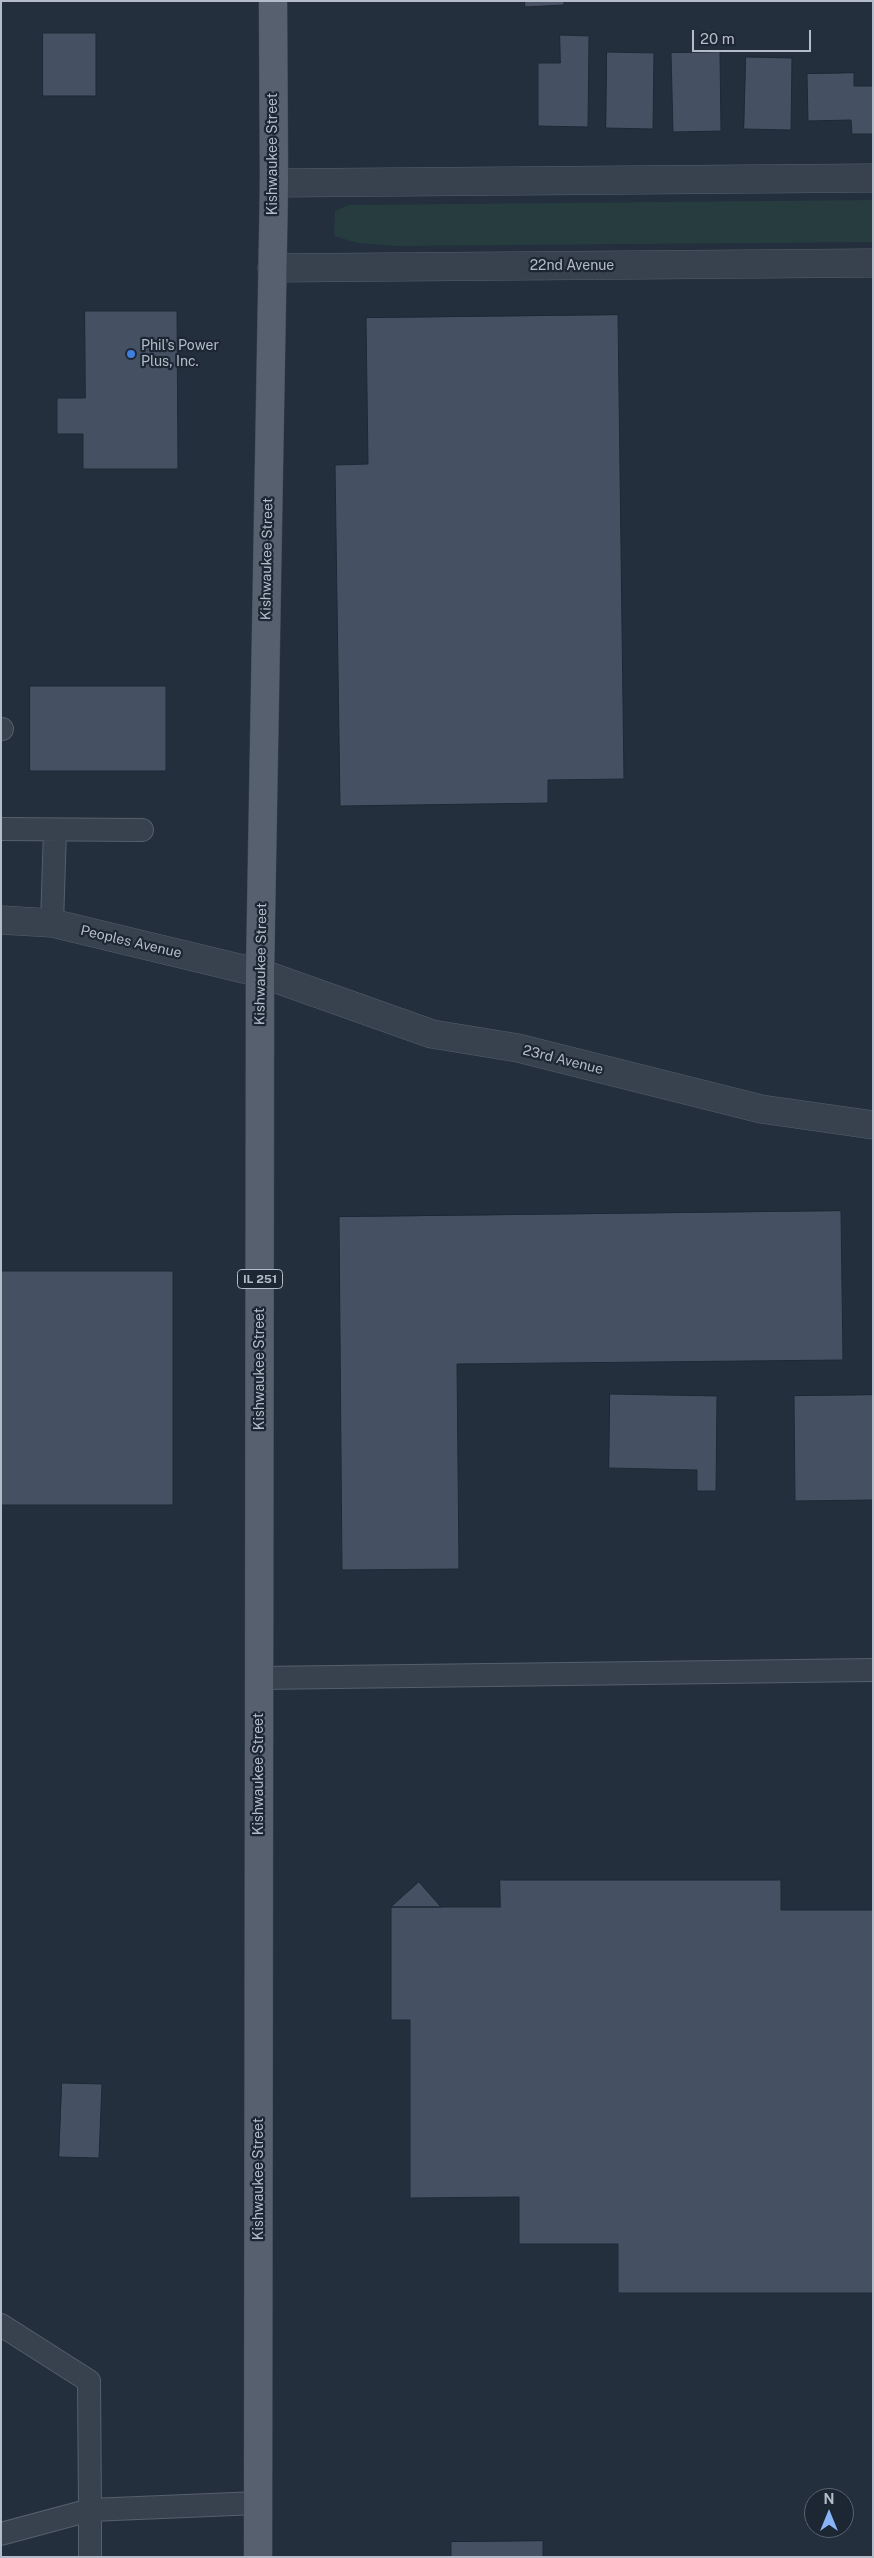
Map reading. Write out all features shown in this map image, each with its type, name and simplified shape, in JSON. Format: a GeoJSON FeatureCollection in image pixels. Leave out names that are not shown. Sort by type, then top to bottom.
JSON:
{"type":"FeatureCollection","features":[{"type":"Feature","properties":{"kind":"main road","name":"Kishwaukee Street"},"geometry":{"type":"LineString","coordinates":[[258,2557],[260,972],[274,183],[273,1]]}},
{"type":"Feature","properties":{"kind":"street"},"geometry":{"type":"LineString","coordinates":[[274,183],[873,178]]}},
{"type":"Feature","properties":{"kind":"street","name":"22nd Avenue"},"geometry":{"type":"LineString","coordinates":[[272,268],[873,263]]}},
{"type":"Feature","properties":{"kind":"street","name":"Peoples Avenue"},"geometry":{"type":"LineString","coordinates":[[1,920],[52,923],[260,972]]}},
{"type":"Feature","properties":{"kind":"street","name":"23rd Avenue"},"geometry":{"type":"LineString","coordinates":[[260,972],[432,1034],[518,1048],[761,1109],[873,1125]]}},
{"type":"Feature","properties":{"kind":"lane"},"geometry":{"type":"LineString","coordinates":[[1,830],[142,830]]}},
{"type":"Feature","properties":{"kind":"lane"},"geometry":{"type":"LineString","coordinates":[[52,923],[54,830]]}},
{"type":"Feature","properties":{"kind":"lane"},"geometry":{"type":"LineString","coordinates":[[259,1678],[873,1670]]}},
{"type":"Feature","properties":{"kind":"lane"},"geometry":{"type":"LineString","coordinates":[[1,2325],[89,2381],[90,2557]]}},
{"type":"Feature","properties":{"kind":"lane"},"geometry":{"type":"LineString","coordinates":[[1,2534],[90,2510],[258,2503]]}},
{"type":"Feature","properties":{"kind":"green space"},"geometry":{"type":"Polygon","coordinates":[[[873,200],[873,242],[395,246],[358,243],[334,236],[335,211],[349,205],[873,200]]]}},
{"type":"Feature","properties":{"kind":"building"},"geometry":{"type":"Polygon","coordinates":[[[525,1],[564,1],[564,5],[525,7],[525,1]]]}},
{"type":"Feature","properties":{"kind":"building"},"geometry":{"type":"Polygon","coordinates":[[[43,33],[96,33],[96,96],[43,96],[43,33]]]}},
{"type":"Feature","properties":{"kind":"building"},"geometry":{"type":"Polygon","coordinates":[[[560,35],[589,36],[588,127],[538,126],[538,63],[560,63],[560,35]]]}},
{"type":"Feature","properties":{"kind":"building"},"geometry":{"type":"Polygon","coordinates":[[[607,52],[654,53],[653,129],[606,128],[607,52]]]}},
{"type":"Feature","properties":{"kind":"building"},"geometry":{"type":"Polygon","coordinates":[[[720,52],[721,131],[673,132],[671,53],[720,52]]]}},
{"type":"Feature","properties":{"kind":"building"},"geometry":{"type":"Polygon","coordinates":[[[746,57],[792,58],[791,130],[744,129],[746,57]]]}},
{"type":"Feature","properties":{"kind":"building"},"geometry":{"type":"Polygon","coordinates":[[[854,73],[854,86],[873,86],[873,134],[852,134],[851,120],[808,121],[807,74],[854,73]]]}},
{"type":"Feature","properties":{"kind":"building","name":"Phil's Power Plus, Inc."},"geometry":{"type":"Polygon","coordinates":[[[85,311],[177,311],[178,469],[83,469],[83,434],[57,434],[57,398],[85,398],[85,311]]]}},
{"type":"Feature","properties":{"kind":"building"},"geometry":{"type":"Polygon","coordinates":[[[618,315],[624,779],[548,780],[548,803],[340,806],[335,465],[368,464],[366,318],[618,315]]]}},
{"type":"Feature","properties":{"kind":"building"},"geometry":{"type":"Polygon","coordinates":[[[30,686],[166,686],[166,771],[30,771],[30,686]]]}},
{"type":"Feature","properties":{"kind":"building"},"geometry":{"type":"Polygon","coordinates":[[[841,1211],[843,1360],[457,1364],[459,1569],[342,1570],[339,1217],[841,1211]]]}},
{"type":"Feature","properties":{"kind":"building"},"geometry":{"type":"Polygon","coordinates":[[[1,1271],[173,1271],[173,1505],[1,1505],[1,1271]]]}},
{"type":"Feature","properties":{"kind":"building"},"geometry":{"type":"Polygon","coordinates":[[[610,1394],[717,1396],[716,1491],[697,1491],[697,1470],[609,1468],[610,1394]]]}},
{"type":"Feature","properties":{"kind":"building"},"geometry":{"type":"Polygon","coordinates":[[[873,1395],[873,1500],[795,1501],[794,1396],[873,1395]]]}},
{"type":"Feature","properties":{"kind":"building"},"geometry":{"type":"Polygon","coordinates":[[[500,1880],[781,1880],[781,1910],[873,1910],[873,2293],[618,2293],[618,2244],[519,2244],[519,2197],[410,2198],[410,2020],[391,2020],[391,1907],[500,1907],[500,1880]]]}},
{"type":"Feature","properties":{"kind":"building"},"geometry":{"type":"Polygon","coordinates":[[[419,1882],[441,1907],[391,1907],[419,1882]]]}},
{"type":"Feature","properties":{"kind":"building"},"geometry":{"type":"Polygon","coordinates":[[[62,2083],[102,2084],[99,2158],[59,2157],[62,2083]]]}},
{"type":"Feature","properties":{"kind":"building"},"geometry":{"type":"Polygon","coordinates":[[[543,2541],[543,2557],[451,2557],[451,2542],[543,2541]]]}},
{"type":"Feature","properties":{"kind":"place","name":"Phil's Power Plus, Inc."},"geometry":{"type":"Point","coordinates":[131,354]}}]}
